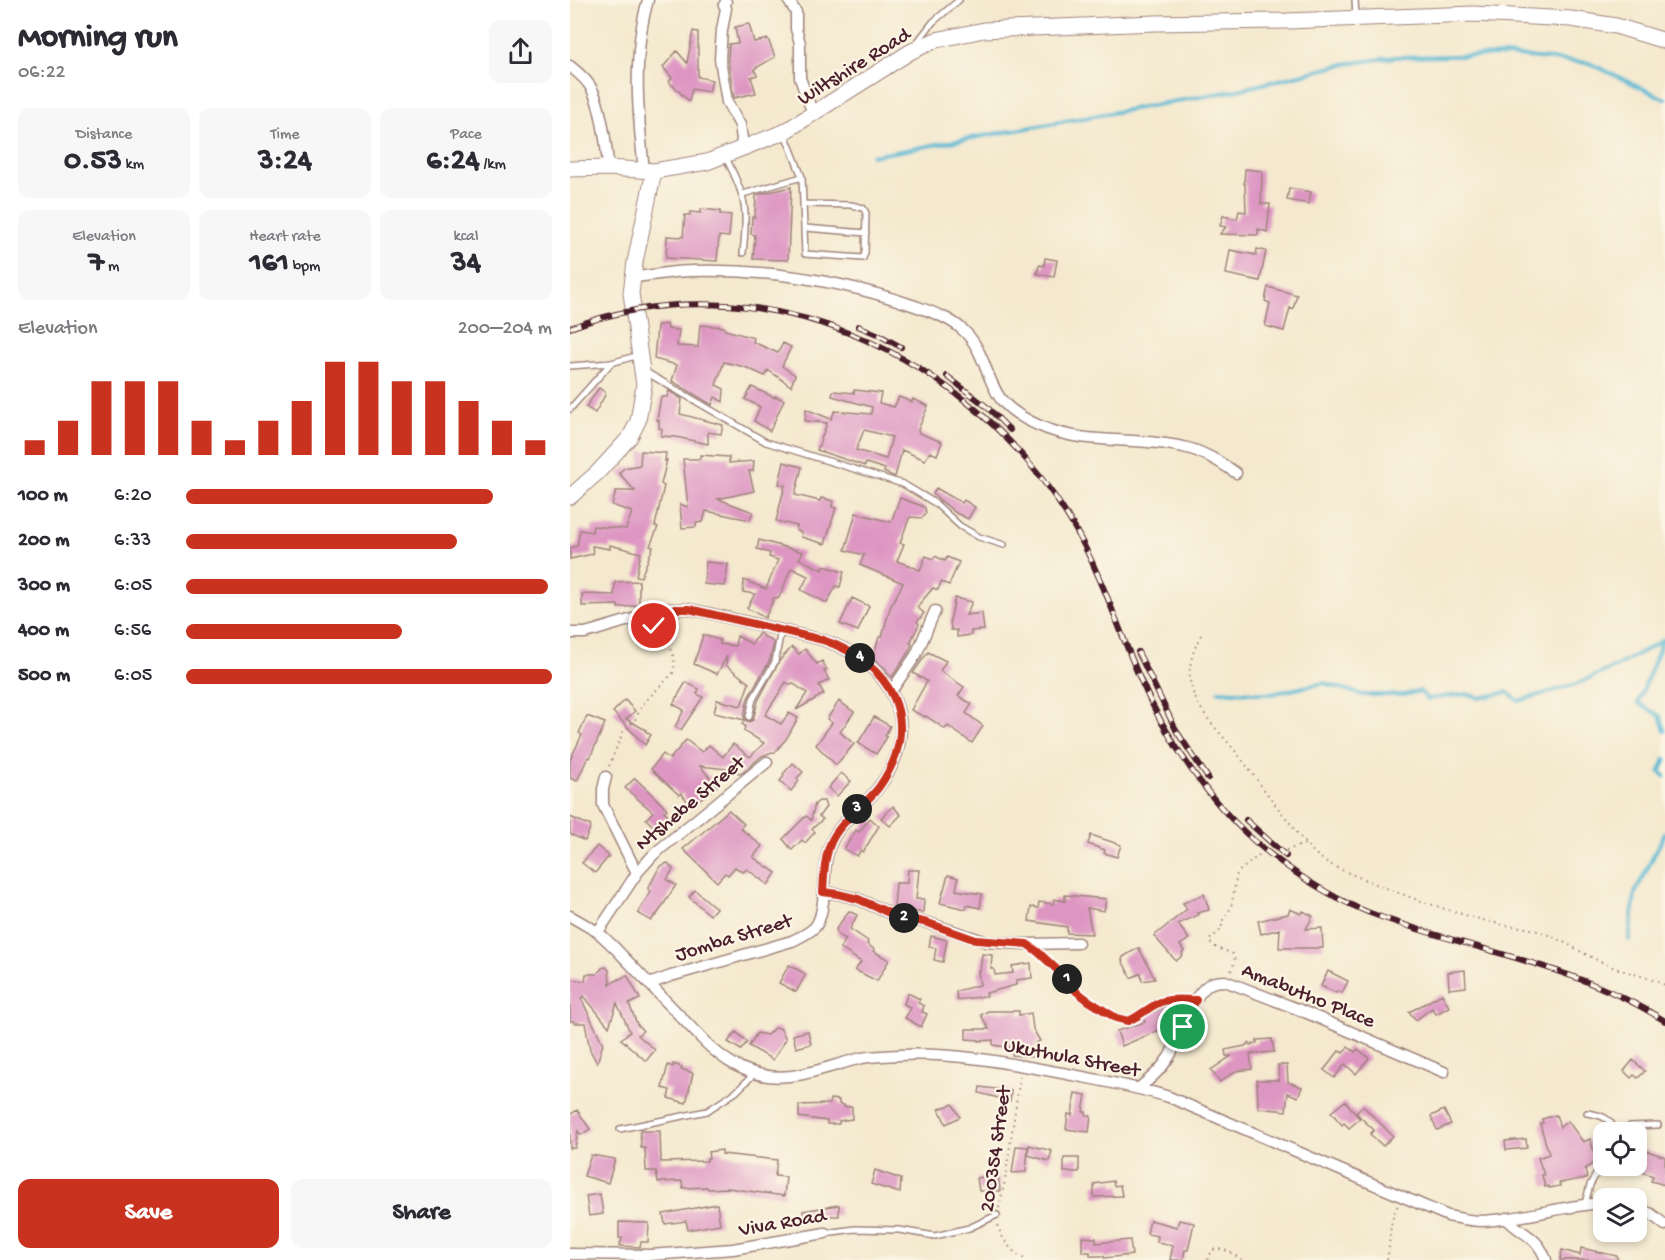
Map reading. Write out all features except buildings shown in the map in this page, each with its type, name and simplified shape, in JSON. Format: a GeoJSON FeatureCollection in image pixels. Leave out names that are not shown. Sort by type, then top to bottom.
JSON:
{"type":"FeatureCollection","features":[{"type":"Feature","properties":{"kind":"street"},"geometry":{"type":"LineString","coordinates":[[570,497],[598,472],[630,437],[638,421],[642,405],[643,370],[632,303],[633,277],[649,171],[640,137],[638,66],[642,25],[648,0]]}},
{"type":"Feature","properties":{"kind":"street"},"geometry":{"type":"LineString","coordinates":[[788,0],[796,12],[795,29],[800,43],[800,78],[813,114]]}},
{"type":"Feature","properties":{"kind":"street"},"geometry":{"type":"LineString","coordinates":[[726,2],[720,59],[727,102],[740,125],[742,139],[740,150]]}},
{"type":"Feature","properties":{"kind":"street","name":"Wiltshire Road"},"geometry":{"type":"LineString","coordinates":[[570,169],[608,168],[649,171],[690,166],[725,156],[784,132],[910,52],[936,40],[984,30],[1155,22],[1474,14],[1571,18],[1616,26],[1665,41]]}},
{"type":"Feature","properties":{"kind":"street"},"geometry":{"type":"LineString","coordinates":[[570,66],[586,80],[594,93],[608,168]]}},
{"type":"Feature","properties":{"kind":"street"},"geometry":{"type":"LineString","coordinates":[[633,277],[695,270],[805,278],[879,295],[907,304],[940,316],[964,331],[979,351],[1000,399],[1022,417],[1038,426],[1074,436],[1183,447],[1216,459],[1236,473]]}},
{"type":"Feature","properties":{"kind":"street"},"geometry":{"type":"LineString","coordinates":[[570,633],[585,633],[666,609],[689,609],[840,646],[874,669],[892,690],[916,655],[935,611]]}},
{"type":"Feature","properties":{"kind":"street","name":"Jomba Street"},"geometry":{"type":"LineString","coordinates":[[649,984],[792,941],[806,934],[816,925],[820,917],[827,852],[832,840],[850,817],[878,789],[893,763],[900,733],[900,719],[892,690]]}},
{"type":"Feature","properties":{"kind":"street","name":"Ntshebe Street"},"geometry":{"type":"LineString","coordinates":[[598,932],[637,873],[654,854],[767,762]]}},
{"type":"Feature","properties":{"kind":"street"},"geometry":{"type":"LineString","coordinates":[[606,777],[603,805],[637,873]]}},
{"type":"Feature","properties":{"kind":"street"},"geometry":{"type":"LineString","coordinates":[[823,892],[858,899],[896,916],[928,923],[976,940],[1027,944],[1078,943]]}},
{"type":"Feature","properties":{"kind":"street","name":"Ukuthula Street"},"geometry":{"type":"LineString","coordinates":[[570,916],[598,932],[720,1056],[744,1071],[787,1076],[863,1058],[898,1055],[957,1056],[1022,1065],[1139,1088],[1169,1097],[1448,1216],[1480,1221],[1593,1204]]}},
{"type":"Feature","properties":{"kind":"street","name":"Amabutho Place"},"geometry":{"type":"LineString","coordinates":[[1139,1088],[1158,1073],[1169,1057],[1196,1000],[1207,985],[1216,981],[1225,981],[1300,1010],[1444,1072]]}},
{"type":"Feature","properties":{"kind":"street"},"geometry":{"type":"LineString","coordinates":[[1647,1212],[1665,1225]]}},
{"type":"Feature","properties":{"kind":"street"},"geometry":{"type":"LineString","coordinates":[[1506,1218],[1513,1226],[1536,1241],[1542,1248],[1546,1260]]}},
{"type":"Feature","properties":{"kind":"street","name":"Viva Road"},"geometry":{"type":"LineString","coordinates":[[570,1254],[650,1255],[721,1250],[825,1233]]}},
{"type":"Feature","properties":{"kind":"lane"},"geometry":{"type":"LineString","coordinates":[[910,52],[933,22],[959,0]]}},
{"type":"Feature","properties":{"kind":"lane"},"geometry":{"type":"LineString","coordinates":[[1355,0],[1356,18]]}},
{"type":"Feature","properties":{"kind":"lane"},"geometry":{"type":"LineString","coordinates":[[784,132],[802,177],[805,204],[805,254],[862,258],[866,253],[866,213],[862,207],[805,204]]}},
{"type":"Feature","properties":{"kind":"lane"},"geometry":{"type":"LineString","coordinates":[[725,156],[746,204],[743,253]]}},
{"type":"Feature","properties":{"kind":"lane"},"geometry":{"type":"LineString","coordinates":[[743,194],[802,177]]}},
{"type":"Feature","properties":{"kind":"lane"},"geometry":{"type":"LineString","coordinates":[[805,228],[866,233]]}},
{"type":"Feature","properties":{"kind":"lane"},"geometry":{"type":"LineString","coordinates":[[570,366],[610,363],[640,354]]}},
{"type":"Feature","properties":{"kind":"lane"},"geometry":{"type":"LineString","coordinates":[[570,410],[610,363]]}},
{"type":"Feature","properties":{"kind":"lane"},"geometry":{"type":"LineString","coordinates":[[643,370],[766,442],[903,484],[935,503],[969,532],[1004,545]]}},
{"type":"Feature","properties":{"kind":"lane"},"geometry":{"type":"LineString","coordinates":[[749,717],[755,696],[775,662],[781,630]]}},
{"type":"Feature","properties":{"kind":"lane"},"geometry":{"type":"LineString","coordinates":[[1027,944],[1054,966],[1076,991],[1116,1018],[1128,1021],[1155,1004],[1172,999],[1196,1000]]}},
{"type":"Feature","properties":{"kind":"lane"},"geometry":{"type":"LineString","coordinates":[[620,1129],[707,1111],[736,1092],[755,1073]]}},
{"type":"Feature","properties":{"kind":"lane"},"geometry":{"type":"LineString","coordinates":[[1587,1113],[1596,1114],[1611,1122]]}},
{"type":"Feature","properties":{"kind":"lane"},"geometry":{"type":"LineString","coordinates":[[1647,1125],[1658,1125]]}},
{"type":"Feature","properties":{"kind":"lane"},"geometry":{"type":"LineString","coordinates":[[1585,1204],[1595,1176]]}},
{"type":"Feature","properties":{"kind":"lane","name":"Viva Road"},"geometry":{"type":"LineString","coordinates":[[825,1233],[855,1229],[899,1230],[935,1236],[969,1228],[997,1215]]}},
{"type":"Feature","properties":{"kind":"path"},"geometry":{"type":"LineString","coordinates":[[606,777],[623,732],[635,720],[644,704],[673,673],[675,666],[670,647],[654,626],[653,612]]}},
{"type":"Feature","properties":{"kind":"path"},"geometry":{"type":"LineString","coordinates":[[1201,635],[1192,652],[1190,663],[1190,675],[1197,704],[1239,756],[1270,800],[1306,844],[1323,860],[1396,892],[1450,910],[1499,924],[1532,929],[1615,968],[1665,985]]}},
{"type":"Feature","properties":{"kind":"path"},"geometry":{"type":"LineString","coordinates":[[1225,981],[1232,970],[1235,958],[1228,951],[1213,946],[1209,940],[1221,930],[1222,919],[1231,908],[1237,873],[1241,867],[1265,850],[1287,850],[1306,844]]}},
{"type":"Feature","properties":{"kind":"path","name":"200354 Street"},"geometry":{"type":"LineString","coordinates":[[1022,1065],[1005,1180],[997,1215],[999,1230],[1005,1242],[1020,1258],[1028,1260]]}},
{"type":"Feature","properties":{"kind":"path"},"geometry":{"type":"LineString","coordinates":[[1387,1260],[1393,1214],[1403,1198]]}},
{"type":"Feature","properties":{"kind":"path"},"geometry":{"type":"LineString","coordinates":[[1208,1260],[1212,1250],[1218,1249],[1225,1250],[1241,1260]]}},
{"type":"Feature","properties":{"kind":"waterway"},"geometry":{"type":"LineString","coordinates":[[872,156],[1238,90],[1345,64],[1395,57],[1507,55],[1589,63],[1665,99]]}},
{"type":"Feature","properties":{"kind":"waterway"},"geometry":{"type":"LineString","coordinates":[[1218,691],[1271,694],[1324,683],[1363,695],[1404,695],[1420,691],[1427,699],[1467,694],[1480,698],[1507,692],[1519,701],[1576,684],[1615,667],[1665,639]]}},
{"type":"Feature","properties":{"kind":"waterway"},"geometry":{"type":"LineString","coordinates":[[1662,642],[1638,703],[1660,716],[1665,731]]}},
{"type":"Feature","properties":{"kind":"waterway"},"geometry":{"type":"LineString","coordinates":[[1665,759],[1660,772],[1665,776]]}},
{"type":"Feature","properties":{"kind":"waterway"},"geometry":{"type":"LineString","coordinates":[[1629,940],[1635,893],[1665,833]]}},
{"type":"Feature","properties":{"kind":"railway"},"geometry":{"type":"LineString","coordinates":[[570,328],[642,309],[715,304],[787,314],[856,336],[920,369],[979,412],[1031,465],[1083,543],[1138,674],[1176,746],[1208,792],[1226,813],[1265,850],[1320,888],[1366,911],[1598,986],[1665,1021]]}},
{"type":"Feature","properties":{"kind":"railway"},"geometry":{"type":"LineString","coordinates":[[858,326],[901,347]]}},
{"type":"Feature","properties":{"kind":"railway"},"geometry":{"type":"LineString","coordinates":[[947,376],[987,407],[1010,430]]}},
{"type":"Feature","properties":{"kind":"railway"},"geometry":{"type":"LineString","coordinates":[[1138,652],[1177,732],[1208,778]]}},
{"type":"Feature","properties":{"kind":"railway"},"geometry":{"type":"LineString","coordinates":[[1246,820],[1286,856]]}},
{"type":"Feature","properties":{"kind":"route"},"geometry":{"type":"LineString","coordinates":[[654,626],[653,612],[666,609],[689,609],[823,640],[840,646],[859,657],[874,669],[892,690],[900,719],[900,733],[893,763],[878,789],[850,817],[832,840],[827,852],[823,892],[858,899],[896,916],[955,931],[976,940],[1027,944],[1066,978],[1076,991],[1116,1018],[1128,1021],[1155,1004],[1172,999],[1196,1000],[1183,1027]]}}]}
